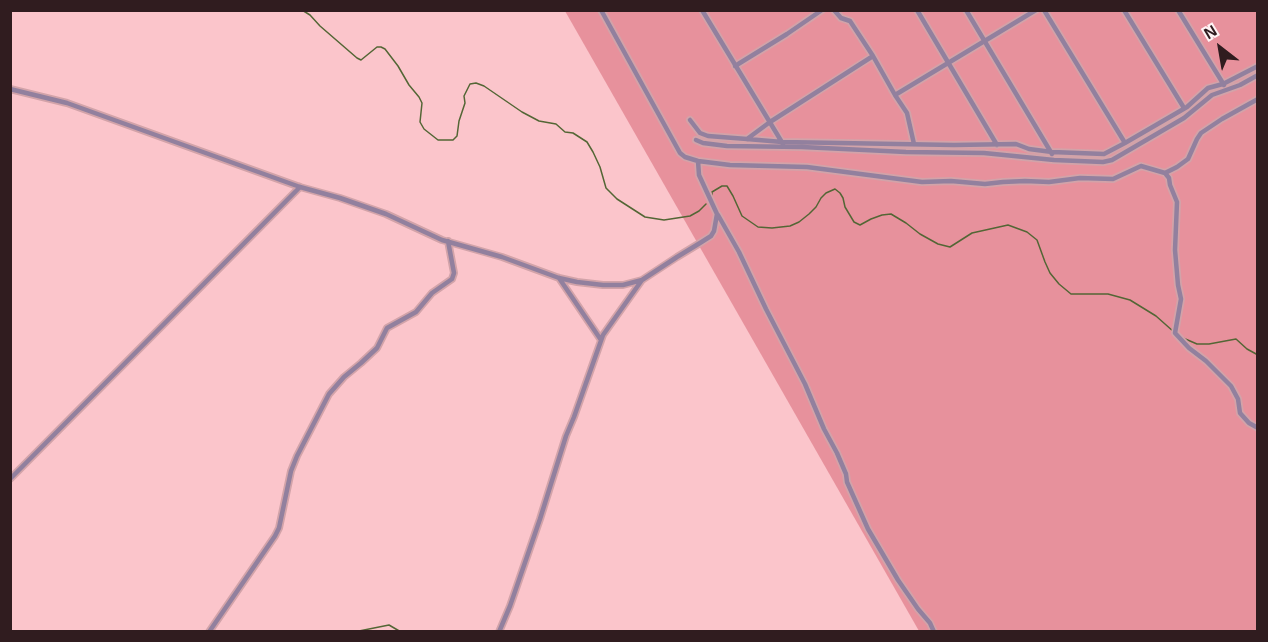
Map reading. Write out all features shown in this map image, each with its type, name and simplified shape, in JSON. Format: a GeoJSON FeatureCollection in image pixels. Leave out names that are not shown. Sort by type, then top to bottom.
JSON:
{"type":"FeatureCollection","features":[{"type":"Feature","properties":{"kind":"street"},"geometry":{"type":"LineString","coordinates":[[601,10],[680,153],[698,161],[730,165],[807,166],[910,182],[951,181],[985,184],[1014,181],[1063,181],[1080,178],[1113,179],[1141,166],[1165,172],[1177,167],[1188,159],[1197,139],[1211,126],[1257,99]]}},
{"type":"Feature","properties":{"kind":"street"},"geometry":{"type":"LineString","coordinates":[[702,10],[784,145]]}},
{"type":"Feature","properties":{"kind":"street"},"geometry":{"type":"LineString","coordinates":[[735,66],[822,10]]}},
{"type":"Feature","properties":{"kind":"street"},"geometry":{"type":"LineString","coordinates":[[834,10],[841,18],[850,21],[873,56],[907,113],[914,144]]}},
{"type":"Feature","properties":{"kind":"street"},"geometry":{"type":"LineString","coordinates":[[917,10],[997,145]]}},
{"type":"Feature","properties":{"kind":"street"},"geometry":{"type":"LineString","coordinates":[[966,10],[1052,152],[1054,160]]}},
{"type":"Feature","properties":{"kind":"street"},"geometry":{"type":"LineString","coordinates":[[895,95],[1036,10]]}},
{"type":"Feature","properties":{"kind":"street"},"geometry":{"type":"LineString","coordinates":[[1124,10],[1184,108]]}},
{"type":"Feature","properties":{"kind":"street"},"geometry":{"type":"LineString","coordinates":[[1178,10],[1227,90]]}},
{"type":"Feature","properties":{"kind":"street"},"geometry":{"type":"LineString","coordinates":[[1047,11],[1125,143]]}},
{"type":"Feature","properties":{"kind":"street"},"geometry":{"type":"LineString","coordinates":[[747,140],[770,122],[873,56]]}},
{"type":"Feature","properties":{"kind":"street"},"geometry":{"type":"LineString","coordinates":[[696,140],[727,146],[1016,144],[1029,149],[1052,152],[1104,154],[1184,108],[1208,88],[1223,84],[1257,66]]}},
{"type":"Feature","properties":{"kind":"street"},"geometry":{"type":"LineString","coordinates":[[690,120],[700,133],[708,136],[784,145],[906,152],[984,153],[1093,162],[1112,160],[1184,118],[1212,95],[1240,86],[1257,75]]}},
{"type":"Feature","properties":{"kind":"street"},"geometry":{"type":"LineString","coordinates":[[10,89],[67,103],[300,187],[386,214],[448,241],[576,282],[623,285],[642,280],[711,236],[717,214]]}},
{"type":"Feature","properties":{"kind":"street"},"geometry":{"type":"LineString","coordinates":[[954,145],[956,153]]}},
{"type":"Feature","properties":{"kind":"street"},"geometry":{"type":"LineString","coordinates":[[1069,153],[1069,160]]}},
{"type":"Feature","properties":{"kind":"street"},"geometry":{"type":"LineString","coordinates":[[698,161],[699,175],[717,214],[739,252],[805,384],[837,453],[868,529],[898,580],[930,623],[934,632]]}},
{"type":"Feature","properties":{"kind":"street"},"geometry":{"type":"LineString","coordinates":[[1165,172],[1177,202],[1175,250],[1181,298],[1175,333],[1231,386],[1238,399],[1240,413],[1257,428]]}},
{"type":"Feature","properties":{"kind":"street"},"geometry":{"type":"LineString","coordinates":[[10,479],[300,187]]}},
{"type":"Feature","properties":{"kind":"street"},"geometry":{"type":"LineString","coordinates":[[209,632],[275,536],[279,528],[291,471],[329,394],[344,377],[373,352],[380,344],[387,328],[416,312],[432,293],[452,279],[454,273],[448,241]]}},
{"type":"Feature","properties":{"kind":"street"},"geometry":{"type":"LineString","coordinates":[[559,278],[601,340]]}},
{"type":"Feature","properties":{"kind":"street"},"geometry":{"type":"LineString","coordinates":[[500,632],[601,340],[642,280]]}},
{"type":"Feature","properties":{"kind":"shaded area"},"geometry":{"type":"Polygon","coordinates":[[[565,11],[1257,11],[1257,631],[919,631],[565,11]]]}},
{"type":"Feature","properties":{"kind":"waterway"},"geometry":{"type":"LineString","coordinates":[[302,10],[361,60],[377,47],[385,49],[422,103],[420,122],[424,129],[438,140],[453,140],[457,136],[465,103],[464,96],[470,84],[476,83],[522,112],[539,121],[556,124],[565,132],[573,133],[587,142],[600,167],[606,188],[617,199],[645,217],[664,220],[690,216],[706,204]]}},
{"type":"Feature","properties":{"kind":"waterway"},"geometry":{"type":"LineString","coordinates":[[712,196],[712,192],[722,186],[727,186],[742,216],[758,227],[772,228],[790,226],[799,222],[816,207],[826,193],[835,189],[843,198],[845,207],[854,222],[860,225],[882,215],[891,214],[920,234],[938,244],[950,247],[972,233],[1008,225],[1027,232],[1037,240],[1050,273],[1071,294],[1108,294],[1130,300],[1156,316],[1174,332]]}},
{"type":"Feature","properties":{"kind":"waterway"},"geometry":{"type":"LineString","coordinates":[[1183,338],[1197,344],[1236,339],[1258,355]]}},
{"type":"Feature","properties":{"kind":"waterway"},"geometry":{"type":"LineString","coordinates":[[354,632],[389,625],[401,632]]}}]}
